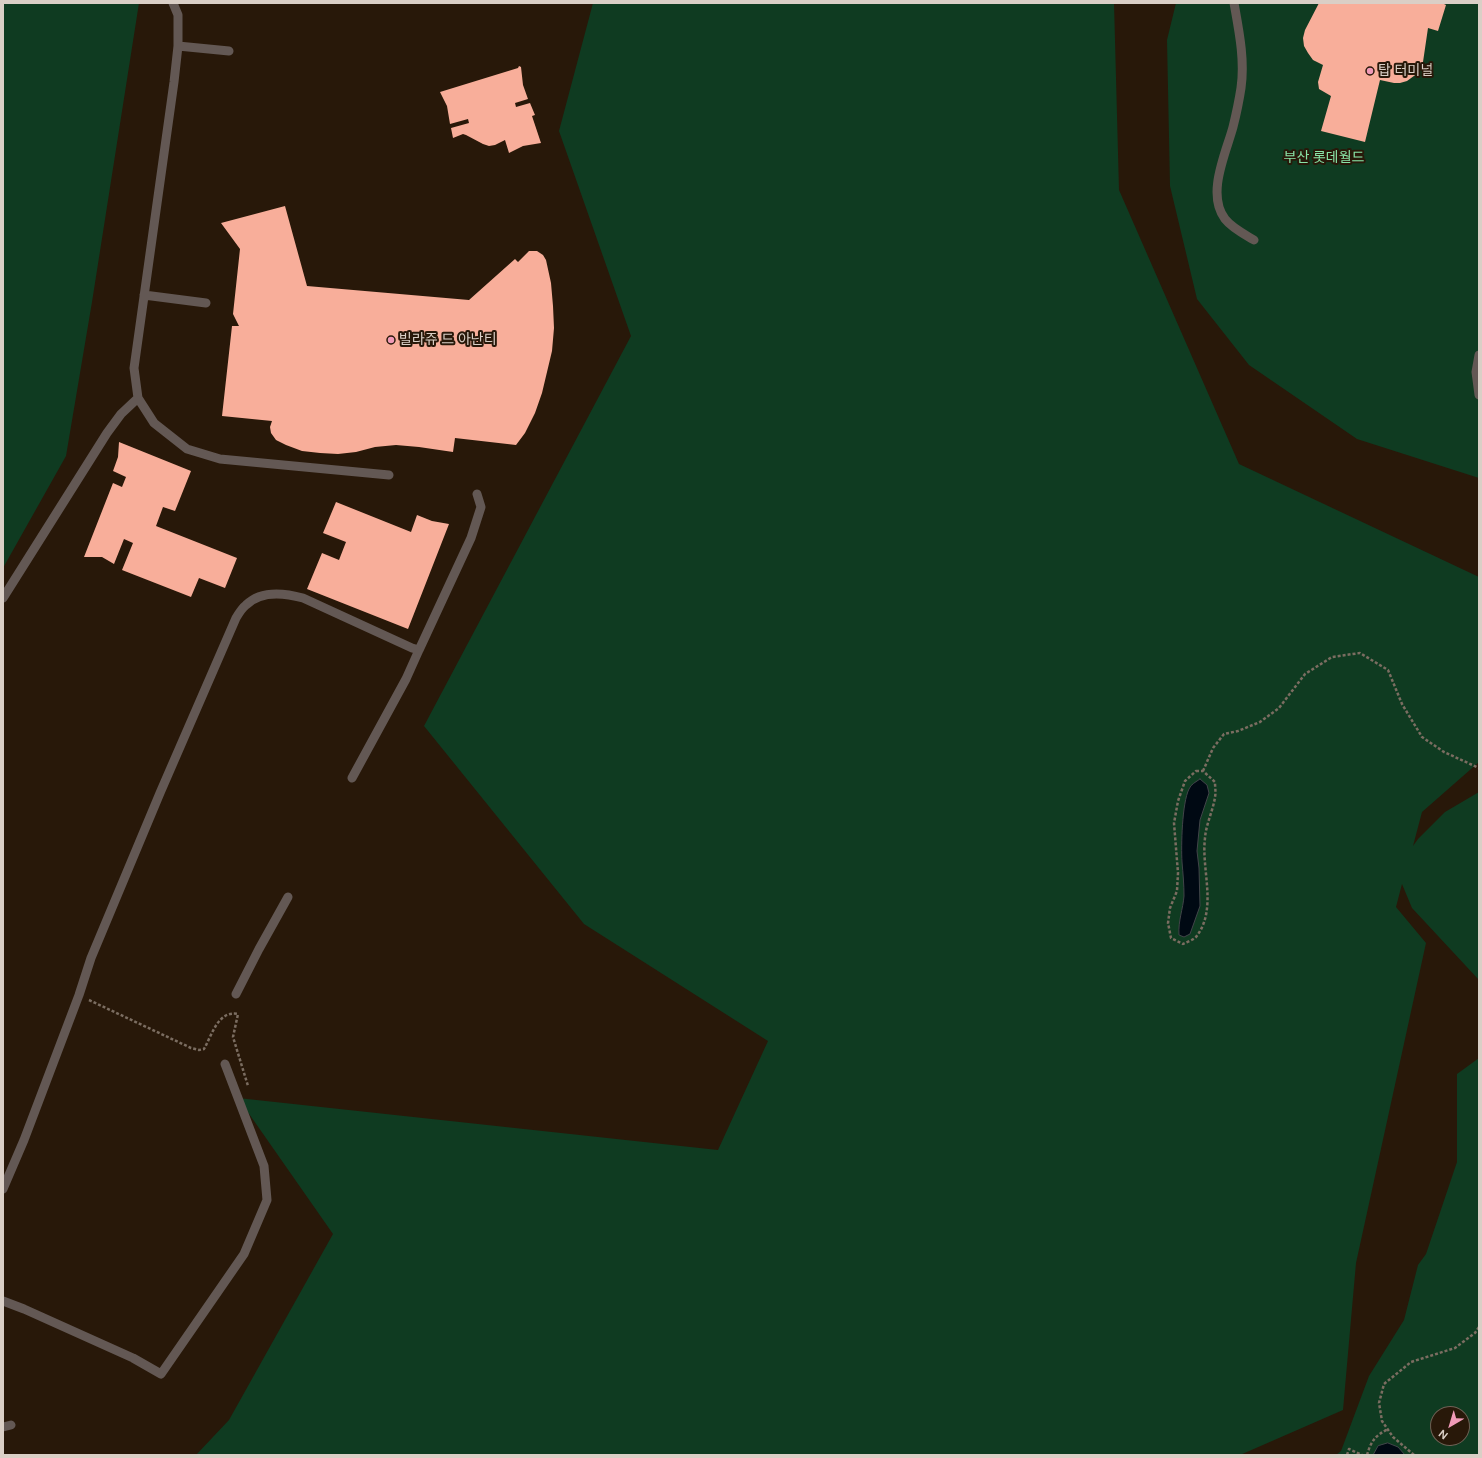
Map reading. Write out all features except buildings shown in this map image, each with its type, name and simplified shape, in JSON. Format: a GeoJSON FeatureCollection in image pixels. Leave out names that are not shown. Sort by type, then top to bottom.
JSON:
{"type":"FeatureCollection","features":[{"type":"Feature","properties":{"kind":"lane"},"geometry":{"type":"LineString","coordinates":[[173,3],[178,15],[178,46],[134,368],[138,398],[154,423],[187,449],[220,459],[389,474]]}},
{"type":"Feature","properties":{"kind":"lane"},"geometry":{"type":"LineString","coordinates":[[1234,3],[1242,56],[1242,79],[1235,117],[1219,176],[1217,190],[1218,203],[1225,219],[1239,231],[1254,240]]}},
{"type":"Feature","properties":{"kind":"lane"},"geometry":{"type":"LineString","coordinates":[[178,46],[230,51]]}},
{"type":"Feature","properties":{"kind":"lane"},"geometry":{"type":"LineString","coordinates":[[144,296],[206,303]]}},
{"type":"Feature","properties":{"kind":"lane"},"geometry":{"type":"LineString","coordinates":[[1479,355],[1476,372],[1479,395]]}},
{"type":"Feature","properties":{"kind":"lane"},"geometry":{"type":"LineString","coordinates":[[3,598],[107,433],[121,414],[138,398]]}},
{"type":"Feature","properties":{"kind":"lane"},"geometry":{"type":"LineString","coordinates":[[352,778],[406,679],[471,538],[480,507],[477,494]]}},
{"type":"Feature","properties":{"kind":"lane"},"geometry":{"type":"LineString","coordinates":[[3,1189],[24,1140],[79,995],[91,958],[160,793],[236,618],[246,605],[256,598],[272,594],[290,594],[303,598],[419,650]]}},
{"type":"Feature","properties":{"kind":"lane"},"geometry":{"type":"LineString","coordinates":[[236,994],[288,897]]}},
{"type":"Feature","properties":{"kind":"lane"},"geometry":{"type":"LineString","coordinates":[[3,1301],[133,1358],[161,1374],[244,1254],[267,1200],[264,1166],[225,1064]]}},
{"type":"Feature","properties":{"kind":"path"},"geometry":{"type":"LineString","coordinates":[[1203,770],[1213,748],[1224,734],[1238,731],[1260,722],[1278,708],[1305,674],[1332,657],[1360,653],[1388,670],[1402,704],[1422,737],[1444,752],[1479,768]]}},
{"type":"Feature","properties":{"kind":"path"},"geometry":{"type":"LineString","coordinates":[[1203,770],[1215,782],[1216,796],[1207,824],[1205,839],[1204,858],[1207,881],[1207,905],[1204,922],[1196,938],[1183,944],[1171,938],[1168,923],[1170,908],[1177,891],[1178,873],[1174,823],[1178,801],[1185,781],[1196,771],[1203,770]]}},
{"type":"Feature","properties":{"kind":"path"},"geometry":{"type":"LineString","coordinates":[[79,995],[199,1050],[204,1049],[214,1028],[220,1020],[226,1015],[233,1013],[238,1014],[233,1037],[249,1088]]}},
{"type":"Feature","properties":{"kind":"path"},"geometry":{"type":"LineString","coordinates":[[1414,1455],[1393,1437],[1382,1421],[1379,1403],[1384,1384],[1411,1362],[1455,1348],[1475,1333],[1479,1327]]}},
{"type":"Feature","properties":{"kind":"path"},"geometry":{"type":"LineString","coordinates":[[1367,1455],[1371,1443],[1378,1434],[1388,1429]]}},
{"type":"Feature","properties":{"kind":"path"},"geometry":{"type":"LineString","coordinates":[[1347,1455],[1349,1450],[1362,1455]]}},
{"type":"Feature","properties":{"kind":"green space"},"geometry":{"type":"Polygon","coordinates":[[[3,3],[139,3],[66,456],[3,568],[3,3]]]}},
{"type":"Feature","properties":{"kind":"green space"},"geometry":{"type":"Polygon","coordinates":[[[593,3],[1114,3],[1119,190],[1239,464],[1479,577],[1479,762],[1422,812],[1413,846],[1445,812],[1479,792],[1479,980],[1412,908],[1402,884],[1396,907],[1426,943],[1356,1263],[1343,1410],[1240,1455],[196,1455],[229,1420],[333,1234],[238,1098],[718,1150],[768,1041],[584,924],[424,726],[631,336],[559,131],[593,3]]]}},
{"type":"Feature","properties":{"kind":"green space","name":"부산 롯데월드"},"geometry":{"type":"Polygon","coordinates":[[[1176,3],[1479,3],[1479,478],[1357,439],[1249,365],[1197,299],[1170,186],[1167,40],[1176,3]]]}},
{"type":"Feature","properties":{"kind":"green space"},"geometry":{"type":"Polygon","coordinates":[[[1479,1058],[1479,1455],[1336,1455],[1341,1451],[1369,1376],[1404,1320],[1418,1265],[1426,1254],[1457,1162],[1457,1074],[1479,1058]]]}},
{"type":"Feature","properties":{"kind":"shaded area"},"geometry":{"type":"Polygon","coordinates":[[[1200,779],[1207,785],[1209,793],[1200,820],[1197,851],[1200,906],[1190,934],[1184,937],[1179,935],[1184,896],[1182,855],[1183,814],[1189,789],[1192,784],[1200,779]]]}},
{"type":"Feature","properties":{"kind":"shaded area"},"geometry":{"type":"Polygon","coordinates":[[[1388,1443],[1398,1447],[1405,1455],[1373,1455],[1378,1446],[1388,1443]]]}},
{"type":"Feature","properties":{"kind":"place","name":"탑 터미널"},"geometry":{"type":"Point","coordinates":[1370,71]}},
{"type":"Feature","properties":{"kind":"place","name":"빌라쥬 드 아난티"},"geometry":{"type":"Point","coordinates":[391,340]}}]}
